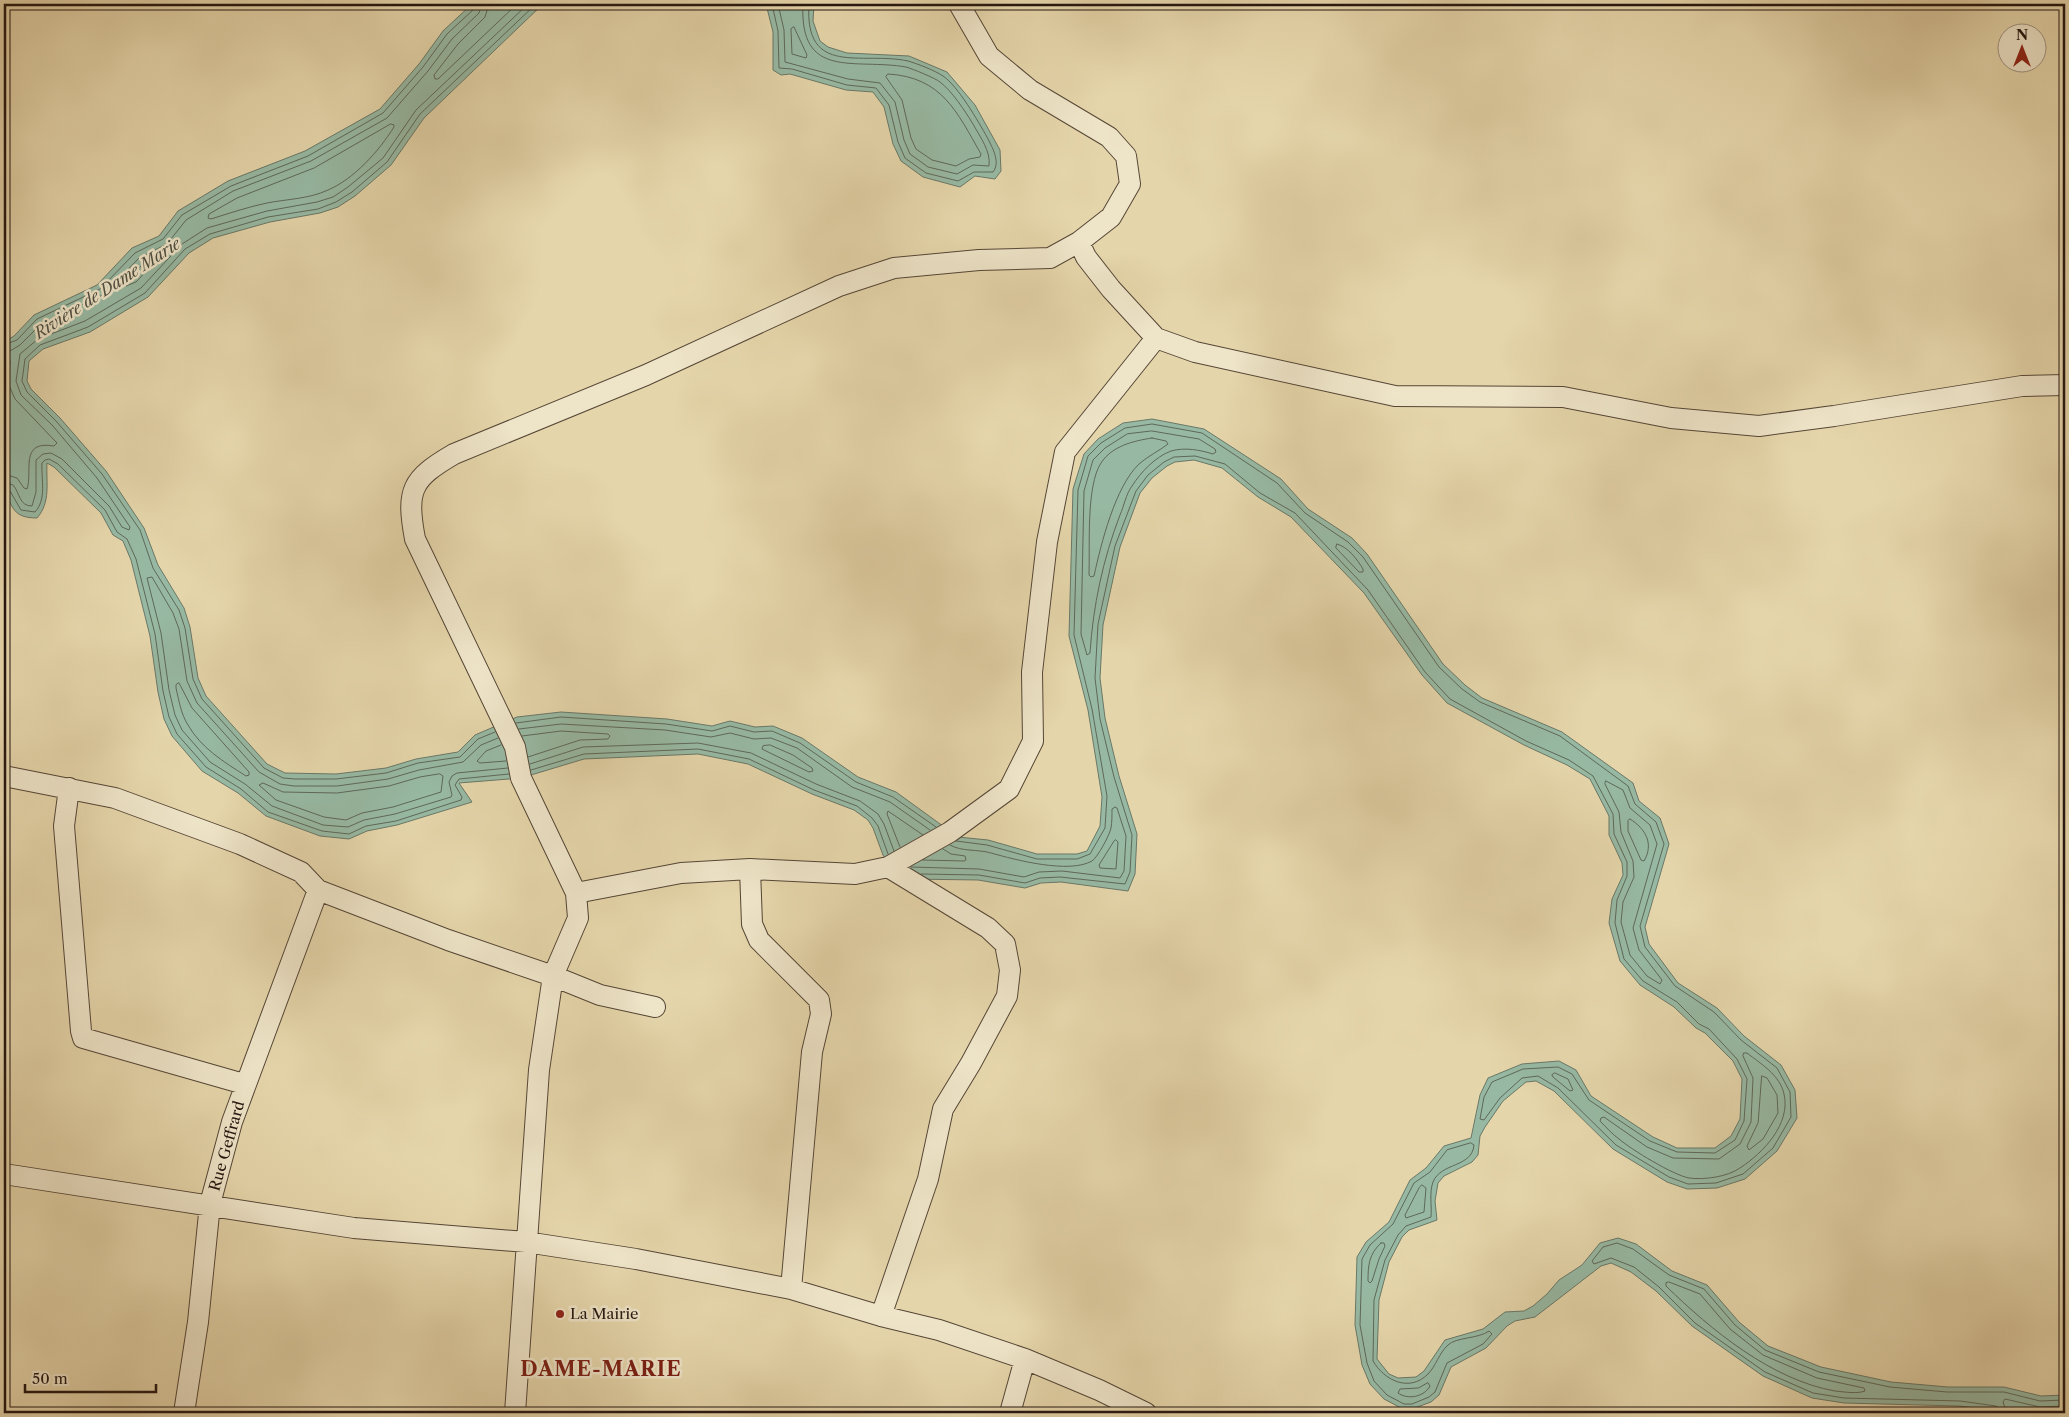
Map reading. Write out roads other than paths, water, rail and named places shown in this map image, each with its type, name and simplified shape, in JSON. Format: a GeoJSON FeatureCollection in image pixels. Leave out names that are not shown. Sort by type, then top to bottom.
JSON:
{"type":"FeatureCollection","features":[{"type":"Feature","properties":{"kind":"street"},"geometry":{"type":"LineString","coordinates":[[515,1413],[539,1070],[553,976],[578,918],[576,893],[521,778],[515,747],[415,539],[410,510],[413,487],[431,468],[454,454],[646,375],[839,286],[894,268],[979,260],[1050,258],[1079,242],[1111,217],[1130,184],[1126,156],[1109,137],[1030,90],[989,56],[959,4]]}},
{"type":"Feature","properties":{"kind":"street"},"geometry":{"type":"LineString","coordinates":[[1079,242],[1086,257],[1111,289],[1156,338],[1196,352],[1395,396],[1563,397],[1671,418],[1759,426],[2022,386],[2065,385]]}},
{"type":"Feature","properties":{"kind":"street"},"geometry":{"type":"LineString","coordinates":[[576,893],[681,873],[750,869],[856,874],[888,867],[950,832],[1009,789],[1033,741],[1032,672],[1047,542],[1065,452],[1156,338]]}},
{"type":"Feature","properties":{"kind":"street"},"geometry":{"type":"LineString","coordinates":[[4,776],[115,798],[240,844],[301,872],[318,890],[600,995],[655,1007]]}},
{"type":"Feature","properties":{"kind":"street"},"geometry":{"type":"LineString","coordinates":[[69,788],[64,826],[83,1038],[244,1084]]}},
{"type":"Feature","properties":{"kind":"street"},"geometry":{"type":"LineString","coordinates":[[881,1316],[928,1179],[943,1109],[971,1064],[1007,996],[1010,970],[1005,944],[988,928],[888,867]]}},
{"type":"Feature","properties":{"kind":"street"},"geometry":{"type":"LineString","coordinates":[[750,869],[752,924],[759,940],[819,1000],[821,1014],[812,1052],[791,1289]]}},
{"type":"Feature","properties":{"kind":"street","name":"Rue Geffrard"},"geometry":{"type":"LineString","coordinates":[[184,1413],[198,1322],[210,1204],[244,1084],[318,890]]}},
{"type":"Feature","properties":{"kind":"street"},"geometry":{"type":"LineString","coordinates":[[4,1174],[210,1204],[354,1228],[526,1242],[636,1259],[791,1289],[881,1316],[939,1330],[1025,1359],[1099,1390],[1146,1413]]}},
{"type":"Feature","properties":{"kind":"street"},"geometry":{"type":"LineString","coordinates":[[1010,1413],[1025,1359]]}},
{"type":"Feature","properties":{"kind":"water","name":"Rivière de Dame Marie"},"geometry":{"type":"Polygon","coordinates":[[[472,4],[543,4],[424,118],[391,165],[355,196],[338,207],[320,213],[270,222],[213,238],[189,253],[148,297],[90,332],[43,349],[29,361],[27,381],[31,389],[60,418],[106,471],[144,528],[158,565],[184,608],[190,627],[198,678],[206,696],[267,764],[285,773],[336,774],[386,768],[416,759],[458,752],[475,735],[517,717],[561,712],[667,719],[712,726],[730,721],[755,727],[773,726],[802,738],[858,777],[896,792],[958,837],[988,840],[1037,854],[1077,854],[1087,851],[1100,826],[1102,797],[1088,710],[1069,636],[1073,489],[1084,454],[1098,439],[1123,423],[1152,419],[1204,429],[1281,479],[1308,509],[1352,538],[1367,554],[1443,664],[1465,685],[1482,698],[1562,732],[1633,783],[1639,801],[1660,818],[1669,844],[1645,927],[1649,944],[1678,983],[1717,1008],[1744,1036],[1781,1065],[1795,1090],[1797,1118],[1777,1151],[1745,1179],[1717,1188],[1687,1189],[1667,1182],[1613,1149],[1554,1091],[1536,1081],[1526,1082],[1503,1101],[1485,1127],[1480,1136],[1478,1155],[1472,1162],[1444,1176],[1438,1183],[1435,1201],[1437,1220],[1409,1230],[1402,1237],[1389,1262],[1379,1300],[1377,1359],[1389,1374],[1398,1378],[1416,1377],[1424,1371],[1445,1340],[1483,1329],[1505,1312],[1524,1311],[1533,1306],[1559,1280],[1582,1265],[1600,1243],[1618,1238],[1636,1244],[1672,1271],[1707,1285],[1739,1322],[1768,1346],[1821,1367],[1891,1382],[1948,1387],[2004,1387],[2041,1396],[2065,1395],[2065,1413],[2014,1413],[1959,1406],[1844,1403],[1812,1398],[1763,1376],[1692,1326],[1656,1291],[1631,1272],[1611,1263],[1601,1266],[1535,1317],[1515,1321],[1507,1326],[1486,1348],[1451,1367],[1439,1395],[1431,1402],[1412,1409],[1403,1409],[1384,1399],[1370,1384],[1362,1365],[1355,1325],[1357,1257],[1366,1242],[1389,1222],[1410,1180],[1426,1168],[1444,1146],[1471,1138],[1480,1095],[1488,1078],[1522,1064],[1559,1061],[1576,1070],[1591,1096],[1653,1137],[1677,1148],[1715,1148],[1731,1136],[1740,1119],[1742,1079],[1733,1061],[1705,1033],[1696,1028],[1674,1007],[1640,985],[1620,961],[1609,923],[1612,899],[1623,875],[1622,863],[1609,835],[1609,816],[1590,779],[1567,765],[1524,745],[1447,703],[1422,675],[1364,593],[1291,517],[1258,497],[1222,468],[1194,460],[1175,462],[1167,466],[1152,478],[1140,493],[1120,547],[1103,625],[1100,678],[1105,718],[1119,776],[1137,834],[1135,874],[1128,891],[1061,882],[1041,883],[1025,888],[978,880],[909,879],[893,872],[883,855],[868,820],[854,810],[812,794],[748,764],[698,754],[584,759],[521,778],[459,783],[472,802],[397,825],[367,831],[349,839],[320,836],[266,816],[238,793],[202,771],[172,736],[164,719],[150,636],[131,560],[123,541],[113,535],[101,513],[54,467],[47,463],[46,499],[37,518],[18,514],[9,501],[4,488],[4,342],[14,336],[34,315],[97,285],[132,248],[159,236],[178,211],[228,181],[305,151],[380,109],[419,64],[443,31],[472,4]]]}},
{"type":"Feature","properties":{"kind":"water"},"geometry":{"type":"Polygon","coordinates":[[[766,4],[814,4],[813,21],[820,41],[828,47],[847,53],[909,56],[947,72],[975,105],[1000,150],[1001,171],[995,179],[975,176],[960,187],[923,177],[901,161],[893,144],[884,107],[873,92],[846,90],[790,74],[781,75],[773,70],[773,32],[766,4]]]}},
{"type":"Feature","properties":{"kind":"place","name":"La Mairie"},"geometry":{"type":"Point","coordinates":[560,1314]}},
{"type":"Feature","properties":{"kind":"district","name":"DAME-MARIE"},"geometry":{"type":"Point","coordinates":[601,1369]}}]}
